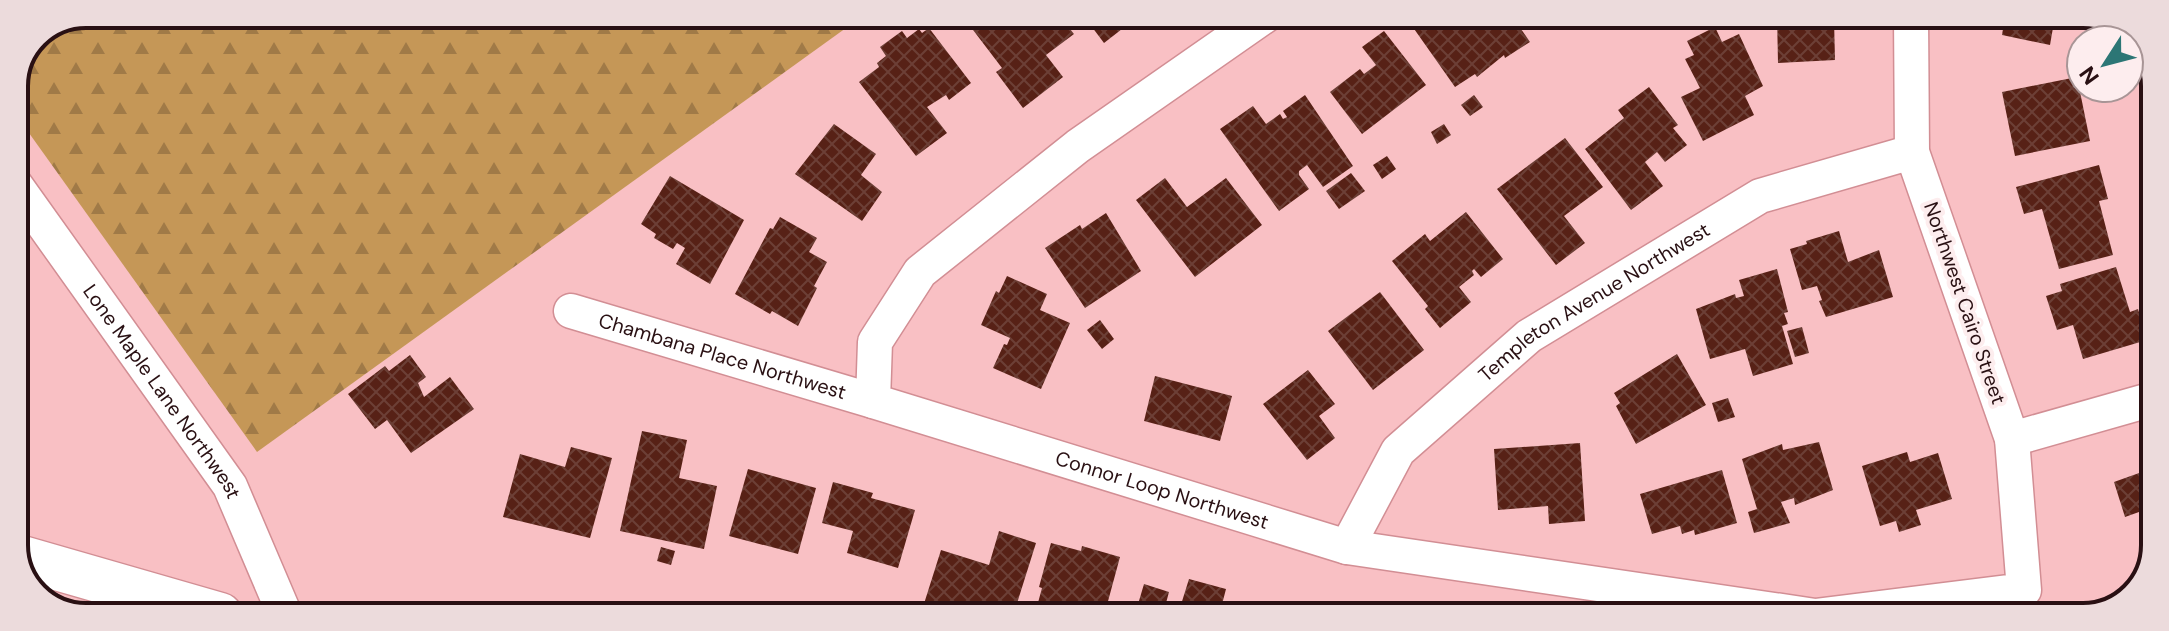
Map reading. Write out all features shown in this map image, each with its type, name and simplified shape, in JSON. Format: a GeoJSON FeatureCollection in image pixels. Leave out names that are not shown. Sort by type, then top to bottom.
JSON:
{"type":"FeatureCollection","features":[{"type":"Feature","properties":{"kind":"main road"},"geometry":{"type":"LineString","coordinates":[[30,560],[178,603]]}},
{"type":"Feature","properties":{"kind":"street"},"geometry":{"type":"LineString","coordinates":[[873,401],[875,342],[920,272],[1078,146],[1247,28]]}},
{"type":"Feature","properties":{"kind":"street","name":"Northwest Cairo Street"},"geometry":{"type":"LineString","coordinates":[[1911,28],[1912,152],[2012,439],[2024,590]]}},
{"type":"Feature","properties":{"kind":"street","name":"Templeton Avenue Northwest"},"geometry":{"type":"LineString","coordinates":[[1347,547],[1398,451],[1529,336],[1760,196],[1912,152]]}},
{"type":"Feature","properties":{"kind":"street","name":"Lone Maple Lane Northwest"},"geometry":{"type":"LineString","coordinates":[[28,203],[230,486],[280,603]]}},
{"type":"Feature","properties":{"kind":"street","name":"Chambana Place Northwest"},"geometry":{"type":"LineString","coordinates":[[571,311],[873,401]]}},
{"type":"Feature","properties":{"kind":"street","name":"Connor Loop Northwest"},"geometry":{"type":"LineString","coordinates":[[873,401],[1347,547],[1727,603]]}},
{"type":"Feature","properties":{"kind":"street"},"geometry":{"type":"LineString","coordinates":[[2012,439],[2141,402]]}},
{"type":"Feature","properties":{"kind":"street","name":"Connor Loop Northwest"},"geometry":{"type":"LineString","coordinates":[[1920,603],[2024,590]]}},
{"type":"Feature","properties":{"kind":"green space"},"geometry":{"type":"Polygon","coordinates":[[[86,28],[846,28],[257,452],[28,132],[28,86],[32,63],[54,38],[63,32],[86,28]]]}},
{"type":"Feature","properties":{"kind":"building"},"geometry":{"type":"Polygon","coordinates":[[[929,28],[971,83],[949,100],[946,95],[927,107],[947,133],[916,156],[859,82],[879,67],[877,63],[886,56],[880,47],[902,31],[907,38],[919,29],[922,33],[929,28]]]}},
{"type":"Feature","properties":{"kind":"building"},"geometry":{"type":"Polygon","coordinates":[[[972,28],[1069,28],[1074,34],[1046,55],[1063,77],[1023,108],[996,72],[1002,68],[972,28]]]}},
{"type":"Feature","properties":{"kind":"building"},"geometry":{"type":"Polygon","coordinates":[[[1093,28],[1123,28],[1104,43],[1093,28]]]}},
{"type":"Feature","properties":{"kind":"building"},"geometry":{"type":"Polygon","coordinates":[[[1413,28],[1520,28],[1530,42],[1505,58],[1504,55],[1477,77],[1475,74],[1455,87],[1413,28]]]}},
{"type":"Feature","properties":{"kind":"building"},"geometry":{"type":"Polygon","coordinates":[[[1713,28],[1722,42],[1739,34],[1763,86],[1745,96],[1754,115],[1703,141],[1681,97],[1700,88],[1685,59],[1694,55],[1687,41],[1713,28]]]}},
{"type":"Feature","properties":{"kind":"building"},"geometry":{"type":"Polygon","coordinates":[[[1777,28],[1834,28],[1835,60],[1778,63],[1777,28]]]}},
{"type":"Feature","properties":{"kind":"building"},"geometry":{"type":"Polygon","coordinates":[[[2003,28],[2053,28],[2050,45],[2002,35],[2003,28]]]}},
{"type":"Feature","properties":{"kind":"building"},"geometry":{"type":"Polygon","coordinates":[[[1384,31],[1426,85],[1362,134],[1330,92],[1360,69],[1364,74],[1376,65],[1362,47],[1384,31]]]}},
{"type":"Feature","properties":{"kind":"building"},"geometry":{"type":"Polygon","coordinates":[[[2065,79],[2065,104],[2082,104],[2090,141],[2015,156],[2002,92],[2065,79]]]}},
{"type":"Feature","properties":{"kind":"building"},"geometry":{"type":"Polygon","coordinates":[[[1649,87],[1678,125],[1673,128],[1687,145],[1665,162],[1657,152],[1645,162],[1663,186],[1631,210],[1585,149],[1624,118],[1618,110],[1649,87]]]}},
{"type":"Feature","properties":{"kind":"building"},"geometry":{"type":"Polygon","coordinates":[[[1305,95],[1353,166],[1323,187],[1307,165],[1299,171],[1299,175],[1309,189],[1279,211],[1220,129],[1253,106],[1266,124],[1280,114],[1283,119],[1287,117],[1283,111],[1305,95]]]}},
{"type":"Feature","properties":{"kind":"building"},"geometry":{"type":"Polygon","coordinates":[[[1474,95],[1483,107],[1470,116],[1461,105],[1474,95]]]}},
{"type":"Feature","properties":{"kind":"building"},"geometry":{"type":"Polygon","coordinates":[[[834,124],[876,154],[861,175],[882,192],[862,221],[795,174],[834,124]]]}},
{"type":"Feature","properties":{"kind":"building"},"geometry":{"type":"Polygon","coordinates":[[[1444,124],[1451,135],[1437,144],[1431,132],[1444,124]]]}},
{"type":"Feature","properties":{"kind":"building"},"geometry":{"type":"Polygon","coordinates":[[[1565,138],[1603,187],[1564,216],[1585,243],[1556,265],[1497,189],[1565,138]]]}},
{"type":"Feature","properties":{"kind":"building"},"geometry":{"type":"Polygon","coordinates":[[[1387,156],[1396,169],[1382,179],[1373,165],[1387,156]]]}},
{"type":"Feature","properties":{"kind":"building"},"geometry":{"type":"Polygon","coordinates":[[[2099,165],[2108,199],[2099,201],[2113,255],[2059,269],[2042,209],[2024,214],[2016,187],[2099,165]]]}},
{"type":"Feature","properties":{"kind":"building"},"geometry":{"type":"Polygon","coordinates":[[[1351,173],[1365,191],[1339,209],[1326,191],[1351,173]]]}},
{"type":"Feature","properties":{"kind":"building"},"geometry":{"type":"Polygon","coordinates":[[[670,176],[744,220],[710,284],[676,264],[685,248],[677,243],[673,249],[654,238],[656,234],[641,224],[670,176]]]}},
{"type":"Feature","properties":{"kind":"building"},"geometry":{"type":"Polygon","coordinates":[[[1165,178],[1187,207],[1226,178],[1262,225],[1195,277],[1136,200],[1165,178]]]}},
{"type":"Feature","properties":{"kind":"building"},"geometry":{"type":"Polygon","coordinates":[[[1466,212],[1503,259],[1481,277],[1474,269],[1472,271],[1474,275],[1459,287],[1471,302],[1440,328],[1425,309],[1428,306],[1392,261],[1425,234],[1430,241],[1466,212]]]}},
{"type":"Feature","properties":{"kind":"building"},"geometry":{"type":"Polygon","coordinates":[[[1106,213],[1141,271],[1085,308],[1045,248],[1080,225],[1082,229],[1106,213]]]}},
{"type":"Feature","properties":{"kind":"building"},"geometry":{"type":"Polygon","coordinates":[[[780,217],[817,238],[809,252],[827,262],[798,326],[735,294],[770,228],[773,229],[780,217]]]}},
{"type":"Feature","properties":{"kind":"building"},"geometry":{"type":"Polygon","coordinates":[[[1839,231],[1848,262],[1879,250],[1893,297],[1826,317],[1817,286],[1802,290],[1790,249],[1839,231]]]}},
{"type":"Feature","properties":{"kind":"building"},"geometry":{"type":"Polygon","coordinates":[[[2116,267],[2130,312],[2138,309],[2141,342],[2083,359],[2073,325],[2057,330],[2046,296],[2062,291],[2060,284],[2116,267]]]}},
{"type":"Feature","properties":{"kind":"building"},"geometry":{"type":"Polygon","coordinates":[[[1777,269],[1788,312],[1784,313],[1788,324],[1782,326],[1793,364],[1753,376],[1745,349],[1710,359],[1696,309],[1735,294],[1736,298],[1744,296],[1739,280],[1777,269]]]}},
{"type":"Feature","properties":{"kind":"building"},"geometry":{"type":"Polygon","coordinates":[[[1007,276],[1047,294],[1040,310],[1070,323],[1041,389],[993,368],[1010,338],[981,325],[996,291],[999,293],[1007,276]]]}},
{"type":"Feature","properties":{"kind":"building"},"geometry":{"type":"Polygon","coordinates":[[[1380,292],[1424,350],[1373,390],[1328,331],[1380,292]]]}},
{"type":"Feature","properties":{"kind":"building"},"geometry":{"type":"Polygon","coordinates":[[[1100,320],[1114,339],[1102,349],[1087,330],[1100,320]]]}},
{"type":"Feature","properties":{"kind":"building"},"geometry":{"type":"Polygon","coordinates":[[[1802,327],[1809,353],[1795,357],[1787,331],[1802,327]]]}},
{"type":"Feature","properties":{"kind":"building"},"geometry":{"type":"Polygon","coordinates":[[[1677,354],[1706,405],[1636,444],[1616,406],[1620,403],[1614,393],[1677,354]]]}},
{"type":"Feature","properties":{"kind":"building"},"geometry":{"type":"Polygon","coordinates":[[[410,355],[426,377],[418,383],[424,397],[450,377],[474,409],[411,453],[387,420],[375,429],[348,394],[385,366],[389,371],[410,355]]]}},
{"type":"Feature","properties":{"kind":"building"},"geometry":{"type":"Polygon","coordinates":[[[1308,370],[1335,404],[1319,416],[1335,438],[1307,460],[1263,404],[1308,370]]]}},
{"type":"Feature","properties":{"kind":"building"},"geometry":{"type":"Polygon","coordinates":[[[1155,376],[1232,396],[1220,441],[1144,421],[1155,376]]]}},
{"type":"Feature","properties":{"kind":"building"},"geometry":{"type":"Polygon","coordinates":[[[1728,398],[1735,417],[1718,422],[1712,403],[1728,398]]]}},
{"type":"Feature","properties":{"kind":"building"},"geometry":{"type":"Polygon","coordinates":[[[642,431],[687,440],[679,478],[717,486],[704,549],[620,531],[642,431]]]}},
{"type":"Feature","properties":{"kind":"building"},"geometry":{"type":"Polygon","coordinates":[[[1819,442],[1833,490],[1795,505],[1794,498],[1781,502],[1790,523],[1754,533],[1748,512],[1757,509],[1742,459],[1782,444],[1783,450],[1819,442]]]}},
{"type":"Feature","properties":{"kind":"building"},"geometry":{"type":"Polygon","coordinates":[[[1580,443],[1585,521],[1549,524],[1548,506],[1498,510],[1494,449],[1580,443]]]}},
{"type":"Feature","properties":{"kind":"building"},"geometry":{"type":"Polygon","coordinates":[[[571,447],[612,458],[590,538],[503,517],[520,454],[565,467],[571,447]]]}},
{"type":"Feature","properties":{"kind":"building"},"geometry":{"type":"Polygon","coordinates":[[[1907,452],[1910,462],[1938,453],[1952,499],[1916,510],[1921,525],[1899,532],[1896,521],[1880,526],[1862,466],[1907,452]]]}},
{"type":"Feature","properties":{"kind":"building"},"geometry":{"type":"Polygon","coordinates":[[[748,469],[816,488],[798,554],[729,536],[748,469]]]}},
{"type":"Feature","properties":{"kind":"building"},"geometry":{"type":"Polygon","coordinates":[[[1722,470],[1737,523],[1695,535],[1694,530],[1682,534],[1680,526],[1652,534],[1640,494],[1722,470]]]}},
{"type":"Feature","properties":{"kind":"building"},"geometry":{"type":"Polygon","coordinates":[[[2141,472],[2141,511],[2125,517],[2114,482],[2141,472]]]}},
{"type":"Feature","properties":{"kind":"building"},"geometry":{"type":"Polygon","coordinates":[[[833,482],[873,493],[871,498],[915,510],[898,568],[847,553],[853,531],[822,523],[833,482]]]}},
{"type":"Feature","properties":{"kind":"building"},"geometry":{"type":"Polygon","coordinates":[[[999,531],[1036,543],[1017,603],[924,603],[941,550],[989,565],[999,531]]]}},
{"type":"Feature","properties":{"kind":"building"},"geometry":{"type":"Polygon","coordinates":[[[1051,543],[1081,551],[1082,546],[1120,557],[1108,603],[1038,603],[1042,588],[1039,587],[1051,543]]]}},
{"type":"Feature","properties":{"kind":"building"},"geometry":{"type":"Polygon","coordinates":[[[661,547],[675,551],[671,565],[657,561],[661,547]]]}},
{"type":"Feature","properties":{"kind":"building"},"geometry":{"type":"Polygon","coordinates":[[[1189,579],[1226,589],[1222,603],[1182,603],[1189,579]]]}},
{"type":"Feature","properties":{"kind":"building"},"geometry":{"type":"Polygon","coordinates":[[[1144,584],[1169,592],[1166,603],[1138,603],[1144,584]]]}}]}
